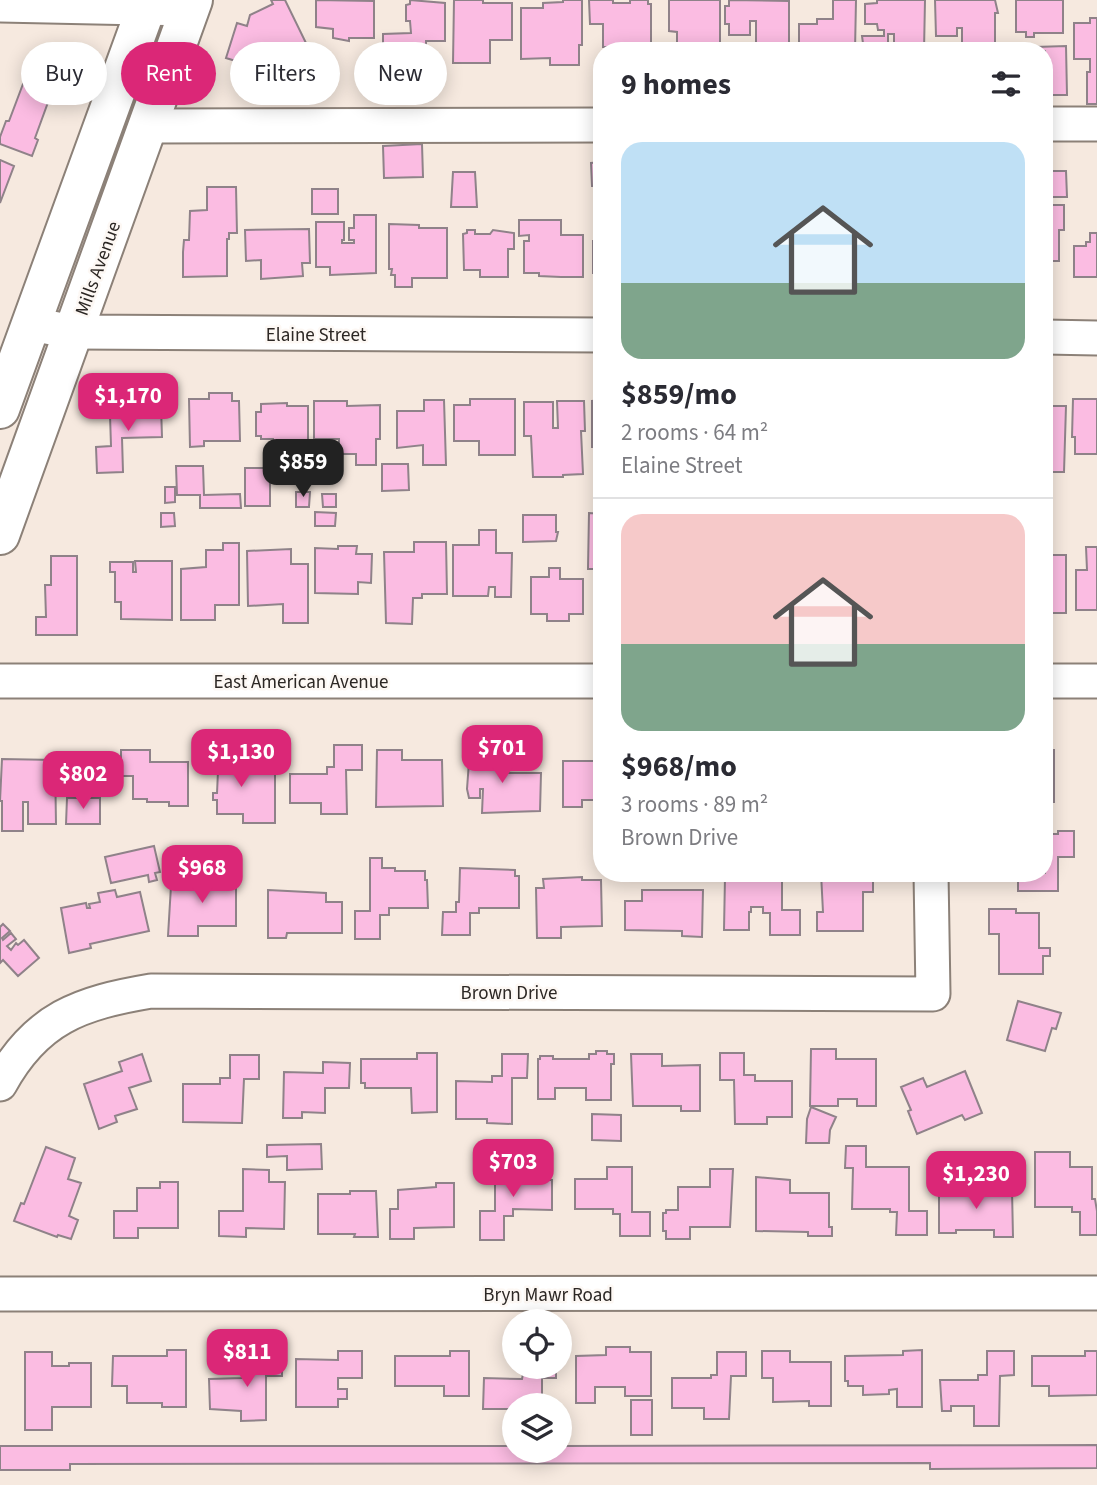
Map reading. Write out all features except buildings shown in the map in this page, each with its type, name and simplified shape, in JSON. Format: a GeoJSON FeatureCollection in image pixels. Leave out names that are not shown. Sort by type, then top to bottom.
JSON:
{"type":"FeatureCollection","features":[{"type":"Feature","properties":{"kind":"main road"},"geometry":{"type":"LineString","coordinates":[[0,409],[147,4]]}},
{"type":"Feature","properties":{"kind":"main road","name":"Mills Avenue"},"geometry":{"type":"LineString","coordinates":[[0,535],[191,4]]}},
{"type":"Feature","properties":{"kind":"street"},"geometry":{"type":"LineString","coordinates":[[19,4],[191,4]]}},
{"type":"Feature","properties":{"kind":"street"},"geometry":{"type":"LineString","coordinates":[[1053,124],[1097,124]]}},
{"type":"Feature","properties":{"kind":"street"},"geometry":{"type":"LineString","coordinates":[[149,126],[593,125]]}},
{"type":"Feature","properties":{"kind":"street","name":"Elaine Street"},"geometry":{"type":"LineString","coordinates":[[31,324],[73,332],[593,335]]}},
{"type":"Feature","properties":{"kind":"street"},"geometry":{"type":"LineString","coordinates":[[1053,337],[1097,338]]}},
{"type":"Feature","properties":{"kind":"street","name":"East American Avenue"},"geometry":{"type":"LineString","coordinates":[[0,681],[593,681]]}},
{"type":"Feature","properties":{"kind":"street"},"geometry":{"type":"LineString","coordinates":[[1053,681],[1097,681]]}},
{"type":"Feature","properties":{"kind":"street","name":"Brown Drive"},"geometry":{"type":"LineString","coordinates":[[0,1084],[14,1058],[36,1033],[90,1004],[151,991],[933,994],[931,882]]}},
{"type":"Feature","properties":{"kind":"street","name":"Bryn Mawr Road"},"geometry":{"type":"LineString","coordinates":[[0,1294],[1097,1293]]}}]}
